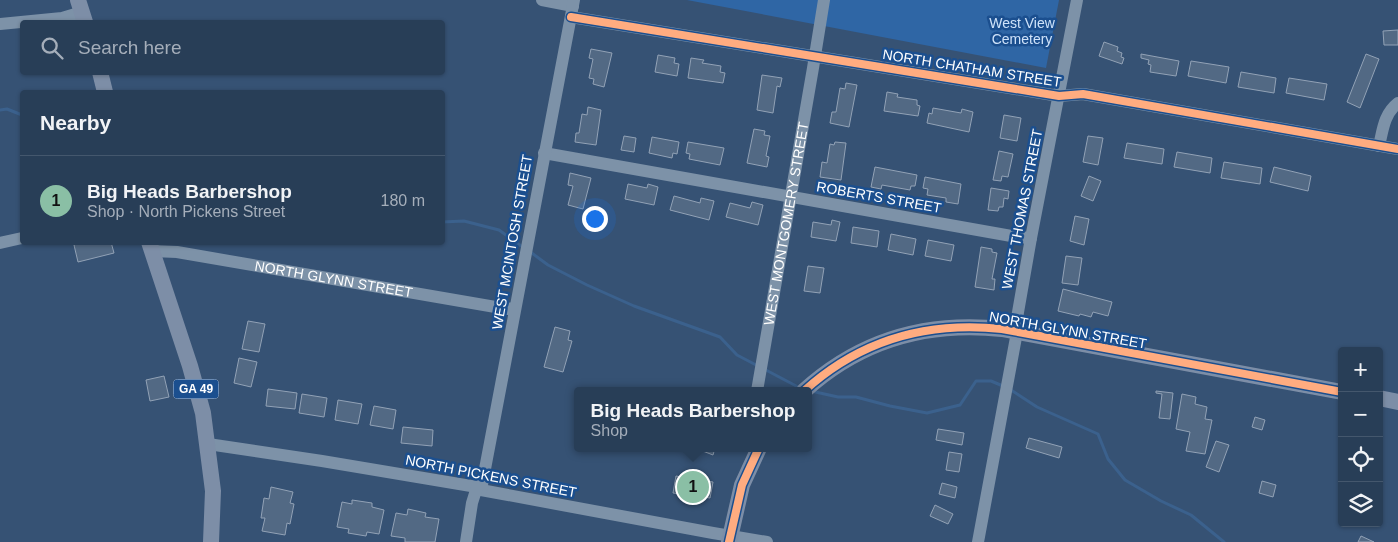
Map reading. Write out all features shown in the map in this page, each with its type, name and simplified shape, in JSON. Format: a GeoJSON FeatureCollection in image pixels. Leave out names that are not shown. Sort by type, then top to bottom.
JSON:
{"type":"FeatureCollection","features":[{"type":"Feature","properties":{"kind":"main road"},"geometry":{"type":"LineString","coordinates":[[101,75],[104,90]]}},
{"type":"Feature","properties":{"kind":"main road","name":"GA 49"},"geometry":{"type":"LineString","coordinates":[[150,247],[190,366],[203,413],[213,491],[210,542]]}},
{"type":"Feature","properties":{"kind":"main road","name":"NORTH GLYNN STREET"},"geometry":{"type":"LineString","coordinates":[[809,387],[830,370],[873,346],[903,335],[958,327],[1016,332],[1338,391]]}},
{"type":"Feature","properties":{"kind":"main road"},"geometry":{"type":"LineString","coordinates":[[1383,399],[1398,402]]}},
{"type":"Feature","properties":{"kind":"main road"},"geometry":{"type":"LineString","coordinates":[[730,539],[742,485],[753,453]]}},
{"type":"Feature","properties":{"kind":"street","name":"NORTH CHATHAM STREET"},"geometry":{"type":"LineString","coordinates":[[542,0],[572,8],[815,56],[1059,96],[1083,94],[1398,149]]}},
{"type":"Feature","properties":{"kind":"street","name":"WEST MONTGOMERY STREET"},"geometry":{"type":"LineString","coordinates":[[758,387],[824,0]]}},
{"type":"Feature","properties":{"kind":"street","name":"WEST THOMAS STREET"},"geometry":{"type":"LineString","coordinates":[[978,542],[1031,238],[1077,0]]}},
{"type":"Feature","properties":{"kind":"street","name":"WEST MCINTOSH STREET"},"geometry":{"type":"LineString","coordinates":[[466,542],[472,503],[479,489],[515,308],[572,8]]}},
{"type":"Feature","properties":{"kind":"street"},"geometry":{"type":"LineString","coordinates":[[41,20],[62,18],[82,12]]}},
{"type":"Feature","properties":{"kind":"street"},"geometry":{"type":"LineString","coordinates":[[0,24],[20,22]]}},
{"type":"Feature","properties":{"kind":"street"},"geometry":{"type":"LineString","coordinates":[[1379,146],[1383,126],[1390,110],[1398,104]]}},
{"type":"Feature","properties":{"kind":"street","name":"ROBERTS STREET"},"geometry":{"type":"LineString","coordinates":[[544,153],[1031,238]]}},
{"type":"Feature","properties":{"kind":"street"},"geometry":{"type":"LineString","coordinates":[[0,243],[20,238]]}},
{"type":"Feature","properties":{"kind":"street","name":"NORTH GLYNN STREET"},"geometry":{"type":"LineString","coordinates":[[150,247],[507,310],[515,308]]}},
{"type":"Feature","properties":{"kind":"street","name":"NORTH PICKENS STREET"},"geometry":{"type":"LineString","coordinates":[[208,444],[293,456],[479,489],[730,539],[767,542]]}},
{"type":"Feature","properties":{"kind":"green space","name":"West View Cemetery"},"geometry":{"type":"Polygon","coordinates":[[[687,0],[1059,0],[1046,68],[687,0]]]}},
{"type":"Feature","properties":{"kind":"building"},"geometry":{"type":"Polygon","coordinates":[[[1398,30],[1398,45],[1384,45],[1383,31],[1398,30]]]}},
{"type":"Feature","properties":{"kind":"building"},"geometry":{"type":"Polygon","coordinates":[[[1104,42],[1118,47],[1117,51],[1122,53],[1121,57],[1124,58],[1122,64],[1099,56],[1104,42]]]}},
{"type":"Feature","properties":{"kind":"building"},"geometry":{"type":"Polygon","coordinates":[[[591,49],[612,53],[604,87],[593,84],[594,79],[589,78],[593,59],[589,58],[591,49]]]}},
{"type":"Feature","properties":{"kind":"building"},"geometry":{"type":"Polygon","coordinates":[[[1141,54],[1179,61],[1176,76],[1150,72],[1151,65],[1148,64],[1149,60],[1141,58],[1141,54]]]}},
{"type":"Feature","properties":{"kind":"building"},"geometry":{"type":"Polygon","coordinates":[[[1366,54],[1379,59],[1360,108],[1347,102],[1366,54]]]}},
{"type":"Feature","properties":{"kind":"building"},"geometry":{"type":"Polygon","coordinates":[[[658,55],[675,58],[674,63],[679,64],[677,76],[655,72],[658,55]]]}},
{"type":"Feature","properties":{"kind":"building"},"geometry":{"type":"Polygon","coordinates":[[[691,58],[704,60],[702,63],[721,66],[720,72],[725,73],[723,83],[688,78],[691,58]]]}},
{"type":"Feature","properties":{"kind":"building"},"geometry":{"type":"Polygon","coordinates":[[[1191,61],[1229,67],[1226,83],[1188,76],[1191,61]]]}},
{"type":"Feature","properties":{"kind":"building"},"geometry":{"type":"Polygon","coordinates":[[[1241,72],[1276,78],[1274,93],[1238,87],[1241,72]]]}},
{"type":"Feature","properties":{"kind":"building"},"geometry":{"type":"Polygon","coordinates":[[[762,75],[782,78],[780,87],[777,86],[773,113],[757,110],[762,75]]]}},
{"type":"Feature","properties":{"kind":"building"},"geometry":{"type":"Polygon","coordinates":[[[1289,78],[1327,84],[1324,100],[1286,93],[1289,78]]]}},
{"type":"Feature","properties":{"kind":"building"},"geometry":{"type":"Polygon","coordinates":[[[846,83],[857,85],[849,127],[830,123],[832,112],[836,112],[840,88],[845,89],[846,83]]]}},
{"type":"Feature","properties":{"kind":"building"},"geometry":{"type":"Polygon","coordinates":[[[887,92],[898,94],[897,97],[917,100],[917,105],[920,106],[918,116],[884,111],[887,92]]]}},
{"type":"Feature","properties":{"kind":"building"},"geometry":{"type":"Polygon","coordinates":[[[588,107],[601,110],[596,145],[575,142],[576,133],[579,133],[582,114],[587,115],[588,107]]]}},
{"type":"Feature","properties":{"kind":"building"},"geometry":{"type":"Polygon","coordinates":[[[933,108],[961,113],[962,109],[973,112],[969,132],[927,123],[929,113],[932,114],[933,108]]]}},
{"type":"Feature","properties":{"kind":"building"},"geometry":{"type":"Polygon","coordinates":[[[1004,115],[1021,118],[1017,141],[1000,138],[1004,115]]]}},
{"type":"Feature","properties":{"kind":"building"},"geometry":{"type":"Polygon","coordinates":[[[754,129],[765,131],[764,135],[770,136],[766,156],[769,157],[767,167],[747,163],[754,129]]]}},
{"type":"Feature","properties":{"kind":"building"},"geometry":{"type":"Polygon","coordinates":[[[624,136],[636,138],[634,152],[621,150],[624,136]]]}},
{"type":"Feature","properties":{"kind":"building"},"geometry":{"type":"Polygon","coordinates":[[[1088,136],[1103,138],[1098,165],[1083,162],[1088,136]]]}},
{"type":"Feature","properties":{"kind":"building"},"geometry":{"type":"Polygon","coordinates":[[[652,137],[679,142],[677,154],[673,153],[672,158],[649,153],[652,137]]]}},
{"type":"Feature","properties":{"kind":"building"},"geometry":{"type":"Polygon","coordinates":[[[688,142],[724,148],[720,165],[689,159],[690,154],[686,153],[688,142]]]}},
{"type":"Feature","properties":{"kind":"building"},"geometry":{"type":"Polygon","coordinates":[[[835,142],[846,143],[841,180],[820,177],[822,162],[827,163],[830,144],[834,145],[835,142]]]}},
{"type":"Feature","properties":{"kind":"building"},"geometry":{"type":"Polygon","coordinates":[[[1127,143],[1164,149],[1162,164],[1124,158],[1127,143]]]}},
{"type":"Feature","properties":{"kind":"building"},"geometry":{"type":"Polygon","coordinates":[[[999,151],[1013,154],[1008,177],[1002,176],[1001,181],[993,180],[999,151]]]}},
{"type":"Feature","properties":{"kind":"building"},"geometry":{"type":"Polygon","coordinates":[[[1177,152],[1212,158],[1210,173],[1174,167],[1177,152]]]}},
{"type":"Feature","properties":{"kind":"building"},"geometry":{"type":"Polygon","coordinates":[[[1224,162],[1262,168],[1260,184],[1221,178],[1224,162]]]}},
{"type":"Feature","properties":{"kind":"building"},"geometry":{"type":"Polygon","coordinates":[[[875,167],[917,175],[915,186],[911,186],[910,190],[882,185],[881,189],[871,187],[875,167]]]}},
{"type":"Feature","properties":{"kind":"building"},"geometry":{"type":"Polygon","coordinates":[[[1274,167],[1311,176],[1308,191],[1270,182],[1274,167]]]}},
{"type":"Feature","properties":{"kind":"building"},"geometry":{"type":"Polygon","coordinates":[[[570,173],[591,178],[583,209],[568,205],[573,186],[568,185],[570,173]]]}},
{"type":"Feature","properties":{"kind":"building"},"geometry":{"type":"Polygon","coordinates":[[[1089,176],[1101,181],[1093,201],[1081,196],[1089,176]]]}},
{"type":"Feature","properties":{"kind":"building"},"geometry":{"type":"Polygon","coordinates":[[[925,177],[961,184],[958,204],[946,202],[946,198],[927,195],[928,189],[923,188],[925,177]]]}},
{"type":"Feature","properties":{"kind":"building"},"geometry":{"type":"Polygon","coordinates":[[[628,184],[647,188],[648,184],[658,187],[654,205],[625,199],[628,184]]]}},
{"type":"Feature","properties":{"kind":"building"},"geometry":{"type":"Polygon","coordinates":[[[991,188],[1009,191],[1008,199],[1004,198],[1003,207],[999,207],[998,211],[988,210],[991,188]]]}},
{"type":"Feature","properties":{"kind":"building"},"geometry":{"type":"Polygon","coordinates":[[[674,196],[700,203],[701,198],[714,201],[709,220],[670,210],[674,196]]]}},
{"type":"Feature","properties":{"kind":"building"},"geometry":{"type":"Polygon","coordinates":[[[752,202],[763,205],[758,225],[726,217],[730,203],[750,208],[752,202]]]}},
{"type":"Feature","properties":{"kind":"building"},"geometry":{"type":"Polygon","coordinates":[[[1075,216],[1089,219],[1084,245],[1070,241],[1075,216]]]}},
{"type":"Feature","properties":{"kind":"building"},"geometry":{"type":"Polygon","coordinates":[[[832,220],[840,222],[836,241],[811,237],[813,222],[831,225],[832,220]]]}},
{"type":"Feature","properties":{"kind":"building"},"geometry":{"type":"Polygon","coordinates":[[[853,227],[879,231],[877,247],[851,243],[853,227]]]}},
{"type":"Feature","properties":{"kind":"building"},"geometry":{"type":"Polygon","coordinates":[[[891,234],[916,239],[913,255],[888,250],[891,234]]]}},
{"type":"Feature","properties":{"kind":"building"},"geometry":{"type":"Polygon","coordinates":[[[928,240],[954,245],[951,261],[925,256],[928,240]]]}},
{"type":"Feature","properties":{"kind":"building"},"geometry":{"type":"Polygon","coordinates":[[[74,245],[112,245],[114,253],[78,262],[74,245]]]}},
{"type":"Feature","properties":{"kind":"building"},"geometry":{"type":"Polygon","coordinates":[[[981,247],[992,249],[992,252],[997,253],[992,279],[995,279],[994,290],[975,287],[981,247]]]}},
{"type":"Feature","properties":{"kind":"building"},"geometry":{"type":"Polygon","coordinates":[[[1066,256],[1082,258],[1078,285],[1062,283],[1066,256]]]}},
{"type":"Feature","properties":{"kind":"building"},"geometry":{"type":"Polygon","coordinates":[[[808,266],[824,268],[820,293],[804,291],[808,266]]]}},
{"type":"Feature","properties":{"kind":"building"},"geometry":{"type":"Polygon","coordinates":[[[1063,289],[1112,302],[1108,316],[1093,312],[1091,317],[1080,314],[1079,316],[1058,311],[1063,289]]]}},
{"type":"Feature","properties":{"kind":"building"},"geometry":{"type":"Polygon","coordinates":[[[248,321],[265,324],[259,352],[242,349],[248,321]]]}},
{"type":"Feature","properties":{"kind":"building"},"geometry":{"type":"Polygon","coordinates":[[[555,327],[570,331],[568,340],[572,341],[563,372],[544,367],[555,327]]]}},
{"type":"Feature","properties":{"kind":"building"},"geometry":{"type":"Polygon","coordinates":[[[239,358],[257,362],[251,387],[234,383],[239,358]]]}},
{"type":"Feature","properties":{"kind":"building"},"geometry":{"type":"Polygon","coordinates":[[[164,376],[169,397],[150,401],[146,380],[164,376]]]}},
{"type":"Feature","properties":{"kind":"building"},"geometry":{"type":"Polygon","coordinates":[[[268,389],[297,393],[295,409],[266,406],[268,389]]]}},
{"type":"Feature","properties":{"kind":"building"},"geometry":{"type":"Polygon","coordinates":[[[1156,391],[1173,393],[1170,419],[1159,418],[1162,394],[1156,393],[1156,391]]]}},
{"type":"Feature","properties":{"kind":"building"},"geometry":{"type":"Polygon","coordinates":[[[302,394],[327,398],[324,417],[299,413],[302,394]]]}},
{"type":"Feature","properties":{"kind":"building"},"geometry":{"type":"Polygon","coordinates":[[[1182,394],[1196,397],[1195,404],[1207,407],[1205,419],[1212,420],[1205,454],[1186,451],[1190,432],[1176,429],[1182,394]]]}},
{"type":"Feature","properties":{"kind":"building"},"geometry":{"type":"Polygon","coordinates":[[[338,400],[362,404],[358,424],[335,420],[338,400]]]}},
{"type":"Feature","properties":{"kind":"building"},"geometry":{"type":"Polygon","coordinates":[[[374,406],[396,410],[393,429],[370,425],[374,406]]]}},
{"type":"Feature","properties":{"kind":"building"},"geometry":{"type":"Polygon","coordinates":[[[1255,417],[1265,420],[1262,430],[1252,427],[1255,417]]]}},
{"type":"Feature","properties":{"kind":"building"},"geometry":{"type":"Polygon","coordinates":[[[403,427],[433,430],[432,446],[401,443],[403,427]]]}},
{"type":"Feature","properties":{"kind":"building"},"geometry":{"type":"Polygon","coordinates":[[[938,429],[964,433],[962,445],[936,440],[938,429]]]}},
{"type":"Feature","properties":{"kind":"building"},"geometry":{"type":"Polygon","coordinates":[[[1029,438],[1062,447],[1059,458],[1026,448],[1029,438]]]}},
{"type":"Feature","properties":{"kind":"building"},"geometry":{"type":"Polygon","coordinates":[[[1216,441],[1229,445],[1219,472],[1206,467],[1216,441]]]}},
{"type":"Feature","properties":{"kind":"building"},"geometry":{"type":"Polygon","coordinates":[[[949,452],[962,454],[959,472],[946,470],[949,452]]]}},
{"type":"Feature","properties":{"kind":"building"},"geometry":{"type":"Polygon","coordinates":[[[676,476],[713,482],[710,498],[673,493],[676,476]]]}},
{"type":"Feature","properties":{"kind":"building"},"geometry":{"type":"Polygon","coordinates":[[[1262,481],[1276,485],[1273,497],[1259,493],[1262,481]]]}},
{"type":"Feature","properties":{"kind":"building"},"geometry":{"type":"Polygon","coordinates":[[[942,483],[957,487],[955,498],[939,494],[942,483]]]}},
{"type":"Feature","properties":{"kind":"building"},"geometry":{"type":"Polygon","coordinates":[[[271,487],[293,492],[290,503],[294,504],[290,524],[287,523],[285,535],[262,531],[265,518],[261,518],[264,498],[269,499],[271,487]]]}},
{"type":"Feature","properties":{"kind":"building"},"geometry":{"type":"Polygon","coordinates":[[[352,500],[372,503],[372,507],[384,510],[379,534],[367,532],[366,536],[348,533],[349,529],[337,527],[342,502],[352,504],[352,500]]]}},
{"type":"Feature","properties":{"kind":"building"},"geometry":{"type":"Polygon","coordinates":[[[935,505],[953,514],[948,524],[930,516],[935,505]]]}},
{"type":"Feature","properties":{"kind":"building"},"geometry":{"type":"Polygon","coordinates":[[[408,509],[426,513],[425,517],[439,519],[435,542],[405,542],[405,538],[391,536],[396,513],[407,515],[408,509]]]}},
{"type":"Feature","properties":{"kind":"building"},"geometry":{"type":"Polygon","coordinates":[[[1361,536],[1374,542],[1358,542],[1361,536]]]}},
{"type":"Feature","properties":{"kind":"waterway"},"geometry":{"type":"LineString","coordinates":[[0,110],[7,109],[20,114]]}},
{"type":"Feature","properties":{"kind":"waterway"},"geometry":{"type":"LineString","coordinates":[[445,222],[464,221],[499,230],[524,248]]}},
{"type":"Feature","properties":{"kind":"waterway"},"geometry":{"type":"LineString","coordinates":[[529,251],[548,265],[587,285],[634,306],[720,337],[737,355],[758,366]]}},
{"type":"Feature","properties":{"kind":"waterway"},"geometry":{"type":"LineString","coordinates":[[764,369],[798,387]]}},
{"type":"Feature","properties":{"kind":"waterway"},"geometry":{"type":"LineString","coordinates":[[812,391],[838,397],[856,397],[927,413],[960,405],[976,381],[991,381],[1003,386]]}},
{"type":"Feature","properties":{"kind":"waterway"},"geometry":{"type":"LineString","coordinates":[[1011,390],[1037,407],[1098,434],[1108,459],[1125,480],[1161,501],[1191,515],[1224,542]]}},
{"type":"Feature","properties":{"kind":"cycle path"},"geometry":{"type":"LineString","coordinates":[[571,17],[1059,96],[1083,94],[1398,149]]}},
{"type":"Feature","properties":{"kind":"cycle path"},"geometry":{"type":"LineString","coordinates":[[809,387],[826,373],[871,347],[921,332],[947,328],[974,327],[1002,329],[1338,391]]}},
{"type":"Feature","properties":{"kind":"cycle path"},"geometry":{"type":"LineString","coordinates":[[729,542],[742,485],[757,452]]}},
{"type":"Feature","properties":{"kind":"place","name":"Big Heads Barbershop"},"geometry":{"type":"Point","coordinates":[693,487]}}]}
